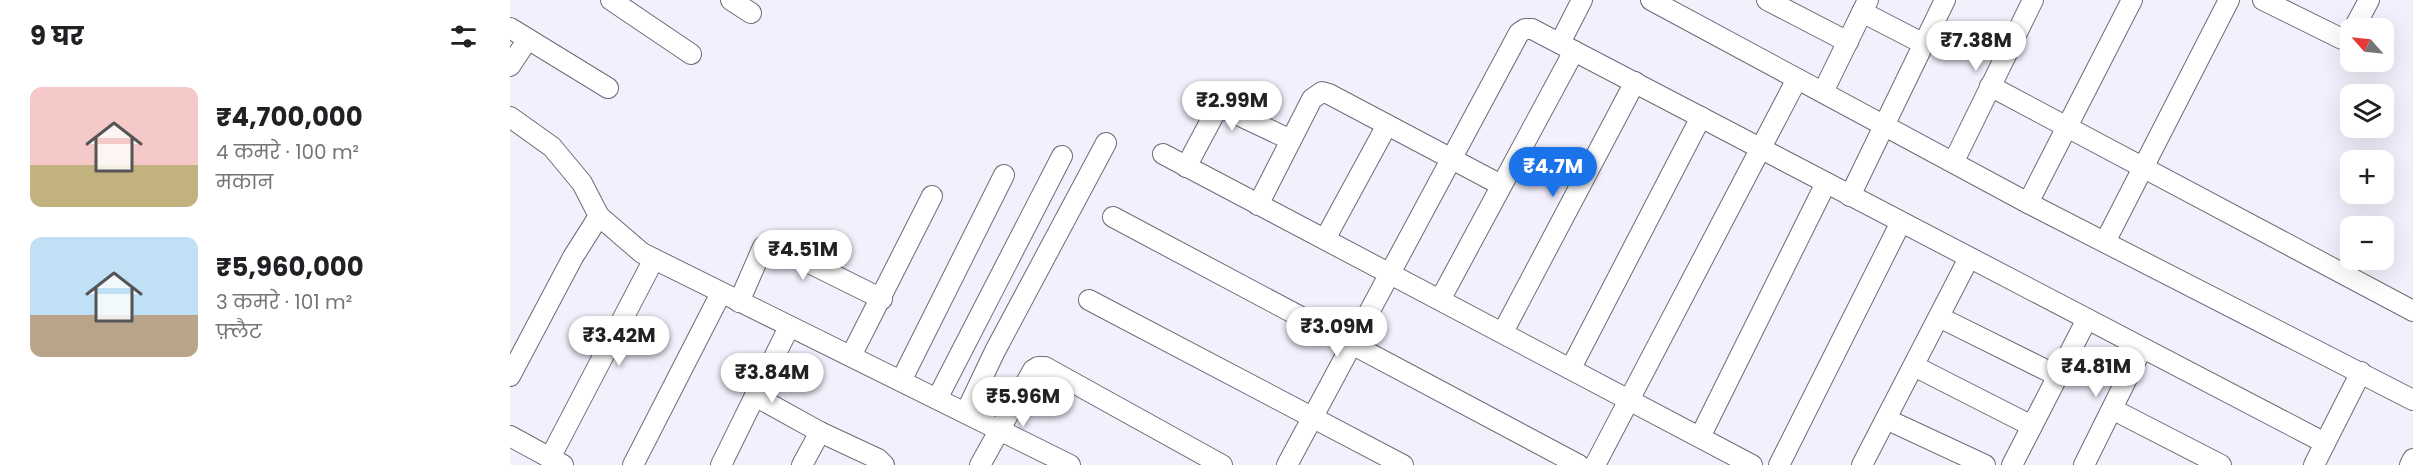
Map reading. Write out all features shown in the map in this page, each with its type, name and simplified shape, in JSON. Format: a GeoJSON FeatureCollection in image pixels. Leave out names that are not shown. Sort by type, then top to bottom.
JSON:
{"type":"FeatureCollection","features":[{"type":"Feature","properties":{"kind":"street"},"geometry":{"type":"LineString","coordinates":[[611,0],[691,54]]}},
{"type":"Feature","properties":{"kind":"street"},"geometry":{"type":"LineString","coordinates":[[731,0],[751,14]]}},
{"type":"Feature","properties":{"kind":"street"},"geometry":{"type":"LineString","coordinates":[[1440,300],[1502,185],[1567,47],[1582,0]]}},
{"type":"Feature","properties":{"kind":"street"},"geometry":{"type":"LineString","coordinates":[[1651,0],[1954,161],[2028,203],[2413,400]]}},
{"type":"Feature","properties":{"kind":"street"},"geometry":{"type":"LineString","coordinates":[[1767,0],[1848,42]]}},
{"type":"Feature","properties":{"kind":"street"},"geometry":{"type":"LineString","coordinates":[[1850,196],[1945,0]]}},
{"type":"Feature","properties":{"kind":"street"},"geometry":{"type":"LineString","coordinates":[[1954,161],[2032,0]]}},
{"type":"Feature","properties":{"kind":"street"},"geometry":{"type":"LineString","coordinates":[[2028,203],[2132,0]]}},
{"type":"Feature","properties":{"kind":"street"},"geometry":{"type":"LineString","coordinates":[[2105,242],[2229,0]]}},
{"type":"Feature","properties":{"kind":"street"},"geometry":{"type":"LineString","coordinates":[[2263,0],[2340,38]]}},
{"type":"Feature","properties":{"kind":"street"},"geometry":{"type":"LineString","coordinates":[[2359,18],[2369,0]]}},
{"type":"Feature","properties":{"kind":"street"},"geometry":{"type":"LineString","coordinates":[[1823,92],[1865,6],[1924,44]]}},
{"type":"Feature","properties":{"kind":"street"},"geometry":{"type":"LineString","coordinates":[[510,28],[608,88]]}},
{"type":"Feature","properties":{"kind":"street"},"geometry":{"type":"LineString","coordinates":[[1287,465],[1450,158],[1519,33],[1525,29],[1532,29],[1635,82],[2325,443]]}},
{"type":"Feature","properties":{"kind":"street"},"geometry":{"type":"LineString","coordinates":[[510,66],[528,39]]}},
{"type":"Feature","properties":{"kind":"street"},"geometry":{"type":"LineString","coordinates":[[1595,465],[1797,79]]}},
{"type":"Feature","properties":{"kind":"street"},"geometry":{"type":"LineString","coordinates":[[1503,332],[1635,82]]}},
{"type":"Feature","properties":{"kind":"street"},"geometry":{"type":"LineString","coordinates":[[1990,86],[2413,311]]}},
{"type":"Feature","properties":{"kind":"street"},"geometry":{"type":"LineString","coordinates":[[1258,205],[1312,99],[1322,92],[1502,185]]}},
{"type":"Feature","properties":{"kind":"street"},"geometry":{"type":"LineString","coordinates":[[1186,167],[1217,109],[1221,107],[1291,141]]}},
{"type":"Feature","properties":{"kind":"street"},"geometry":{"type":"LineString","coordinates":[[510,117],[552,147],[582,183],[599,216],[628,243],[730,298],[1070,465]]}},
{"type":"Feature","properties":{"kind":"street"},"geometry":{"type":"LineString","coordinates":[[1571,368],[1701,117]]}},
{"type":"Feature","properties":{"kind":"street"},"geometry":{"type":"LineString","coordinates":[[1325,239],[1387,125]]}},
{"type":"Feature","properties":{"kind":"street"},"geometry":{"type":"LineString","coordinates":[[966,412],[995,351],[1106,143]]}},
{"type":"Feature","properties":{"kind":"street"},"geometry":{"type":"LineString","coordinates":[[1163,154],[1752,465]]}},
{"type":"Feature","properties":{"kind":"street"},"geometry":{"type":"LineString","coordinates":[[937,399],[1062,156]]}},
{"type":"Feature","properties":{"kind":"street"},"geometry":{"type":"LineString","coordinates":[[901,381],[1004,175]]}},
{"type":"Feature","properties":{"kind":"street"},"geometry":{"type":"LineString","coordinates":[[1700,437],[1826,183]]}},
{"type":"Feature","properties":{"kind":"street"},"geometry":{"type":"LineString","coordinates":[[851,356],[882,299],[932,196]]}},
{"type":"Feature","properties":{"kind":"street"},"geometry":{"type":"LineString","coordinates":[[510,376],[573,257],[599,216]]}},
{"type":"Feature","properties":{"kind":"street"},"geometry":{"type":"LineString","coordinates":[[1113,217],[1579,465]]}},
{"type":"Feature","properties":{"kind":"street"},"geometry":{"type":"LineString","coordinates":[[1779,465],[1901,222]]}},
{"type":"Feature","properties":{"kind":"street"},"geometry":{"type":"LineString","coordinates":[[633,465],[730,298],[763,247],[768,245],[777,247],[882,299]]}},
{"type":"Feature","properties":{"kind":"street"},"geometry":{"type":"LineString","coordinates":[[1862,465],[1970,258]]}},
{"type":"Feature","properties":{"kind":"street"},"geometry":{"type":"LineString","coordinates":[[510,436],[556,462],[654,259]]}},
{"type":"Feature","properties":{"kind":"street"},"geometry":{"type":"LineString","coordinates":[[1089,300],[1403,465]]}},
{"type":"Feature","properties":{"kind":"street"},"geometry":{"type":"LineString","coordinates":[[1939,317],[2058,376]]}},
{"type":"Feature","properties":{"kind":"street"},"geometry":{"type":"LineString","coordinates":[[2012,465],[2087,319]]}},
{"type":"Feature","properties":{"kind":"street"},"geometry":{"type":"LineString","coordinates":[[721,465],[789,327]]}},
{"type":"Feature","properties":{"kind":"street"},"geometry":{"type":"LineString","coordinates":[[2084,465],[2142,348]]}},
{"type":"Feature","properties":{"kind":"street"},"geometry":{"type":"LineString","coordinates":[[1914,366],[2032,426]]}},
{"type":"Feature","properties":{"kind":"street"},"geometry":{"type":"LineString","coordinates":[[980,465],[1033,370],[1038,367],[1045,367],[1222,465]]}},
{"type":"Feature","properties":{"kind":"street"},"geometry":{"type":"LineString","coordinates":[[2314,465],[2361,372]]}},
{"type":"Feature","properties":{"kind":"street"},"geometry":{"type":"LineString","coordinates":[[755,396],[820,432],[878,459],[884,465]]}},
{"type":"Feature","properties":{"kind":"street"},"geometry":{"type":"LineString","coordinates":[[2112,409],[2221,465]]}},
{"type":"Feature","properties":{"kind":"street"},"geometry":{"type":"LineString","coordinates":[[1886,419],[1985,465]]}},
{"type":"Feature","properties":{"kind":"street"},"geometry":{"type":"LineString","coordinates":[[802,465],[820,432]]}},
{"type":"Feature","properties":{"kind":"street"},"geometry":{"type":"LineString","coordinates":[[2410,465],[2413,459]]}}]}
